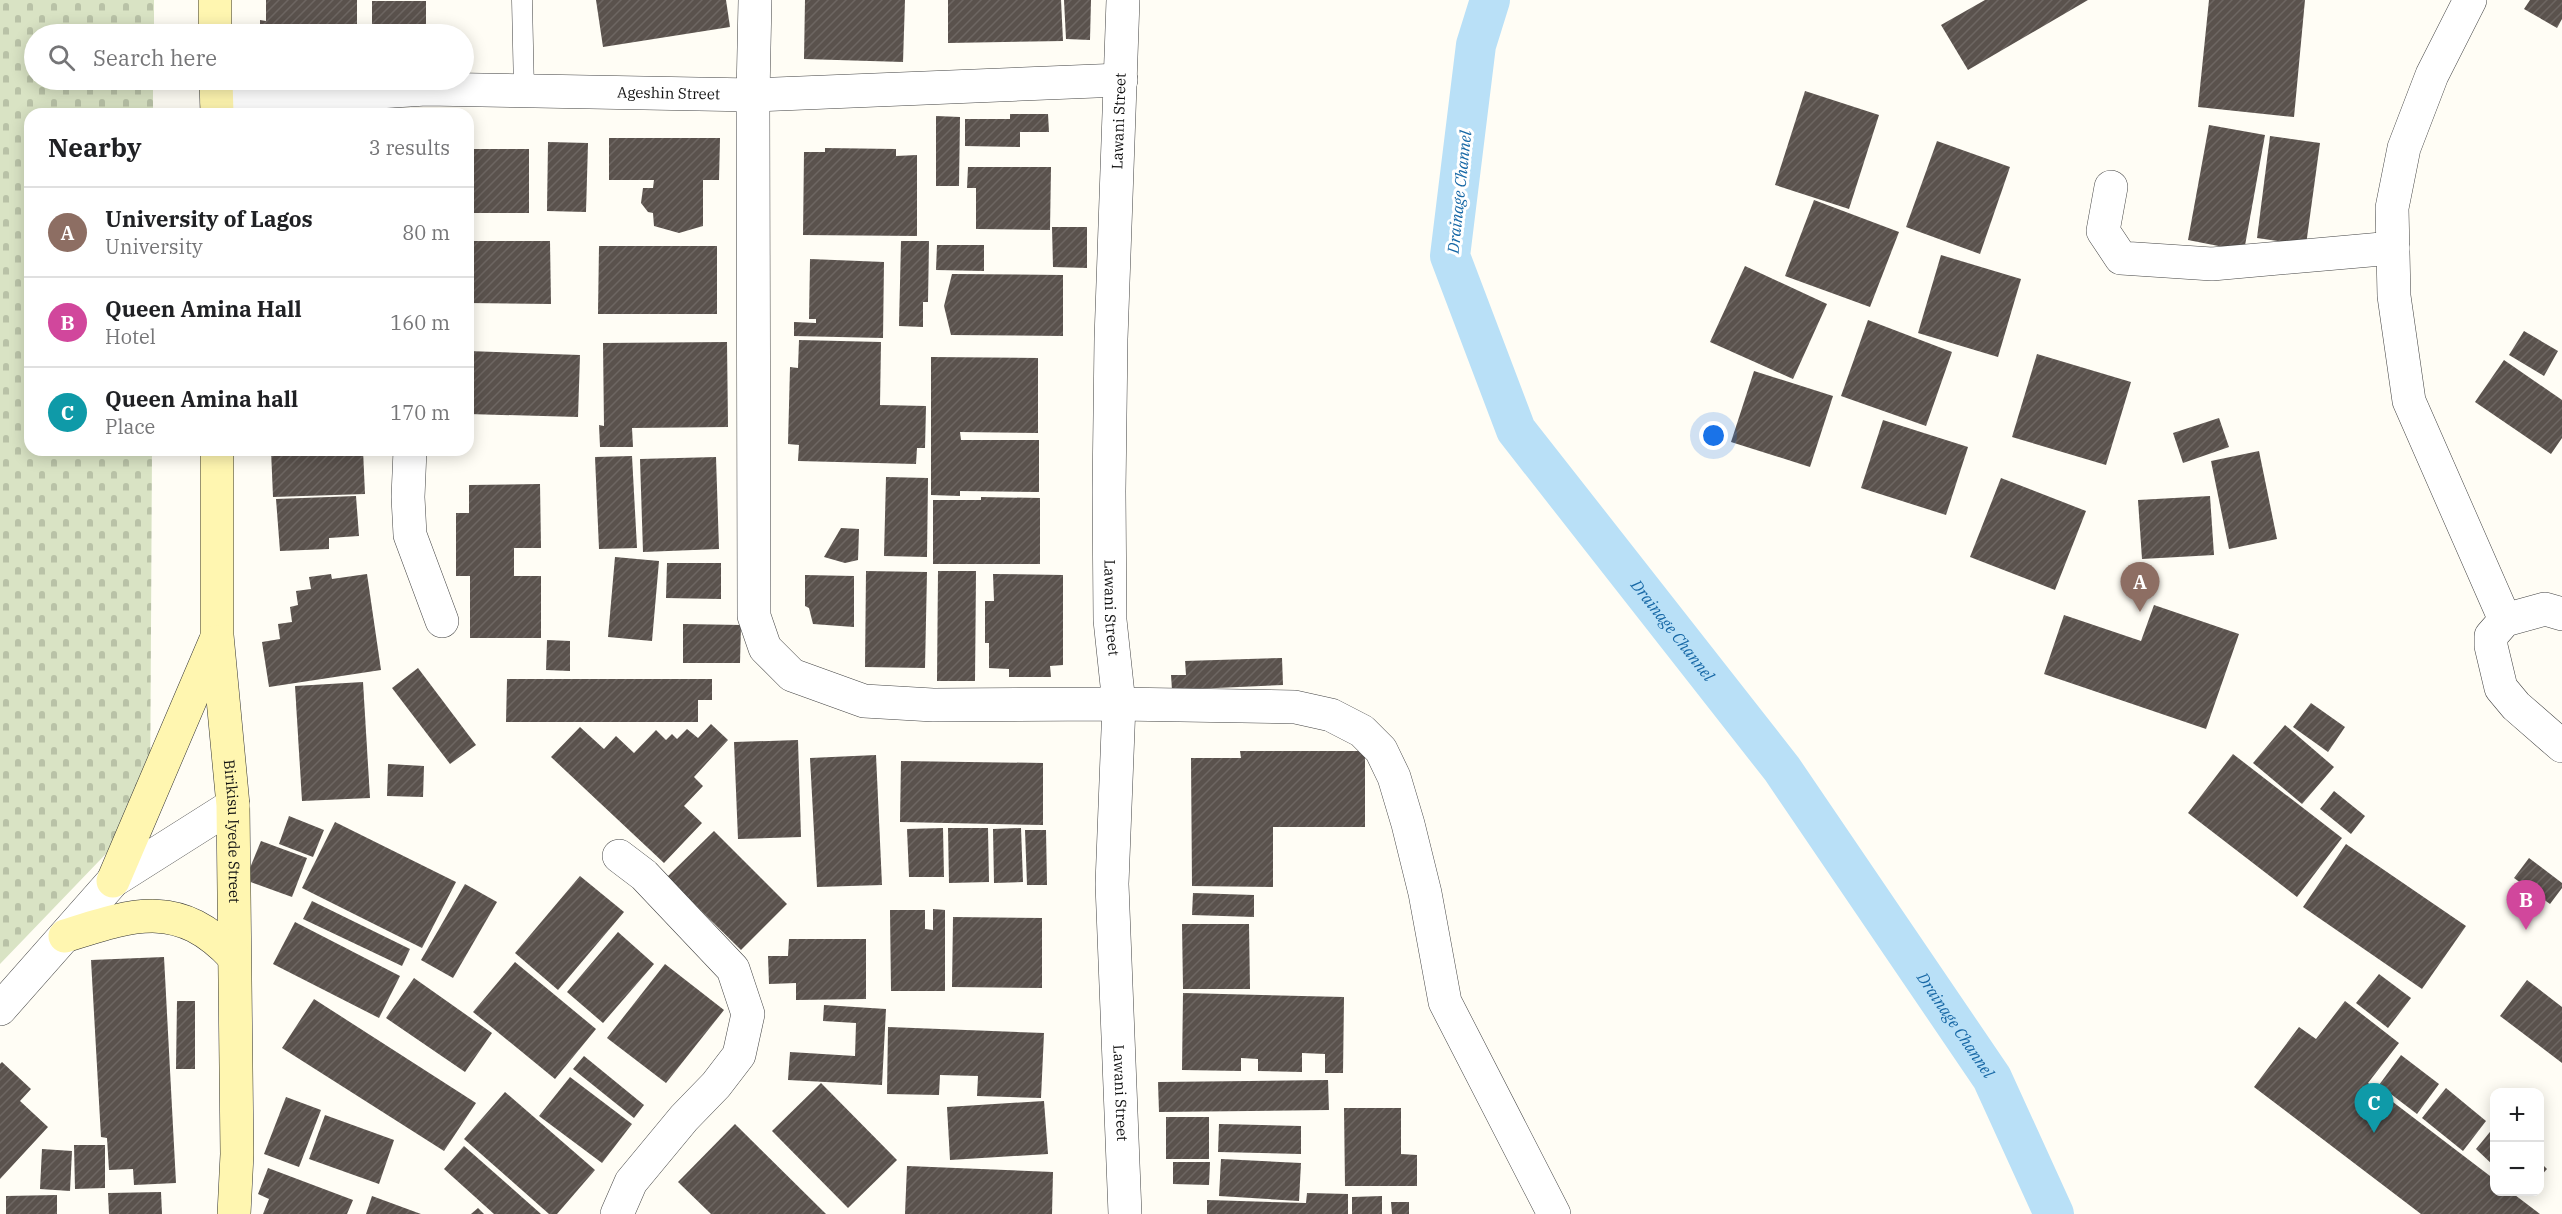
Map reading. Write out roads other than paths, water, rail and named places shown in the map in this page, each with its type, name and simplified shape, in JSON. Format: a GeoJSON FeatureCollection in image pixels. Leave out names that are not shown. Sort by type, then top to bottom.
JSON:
{"type":"FeatureCollection","features":[{"type":"Feature","properties":{"kind":"street"},"geometry":{"type":"LineString","coordinates":[[215,0],[215,24]]}},
{"type":"Feature","properties":{"kind":"street"},"geometry":{"type":"LineString","coordinates":[[755,0],[753,95],[754,616],[765,648],[792,675],[864,701],[933,705],[1119,704],[1295,707],[1331,716],[1362,731],[1381,750],[1394,777],[1425,893],[1444,1002],[1554,1214]]}},
{"type":"Feature","properties":{"kind":"street","name":"Lawani Street"},"geometry":{"type":"LineString","coordinates":[[1123,0],[1110,339],[1109,491],[1110,620],[1119,704],[1112,884],[1125,1214]]}},
{"type":"Feature","properties":{"kind":"street"},"geometry":{"type":"LineString","coordinates":[[2470,0],[2432,75],[2404,148],[2392,208],[2394,296],[2409,401],[2505,620]]}},
{"type":"Feature","properties":{"kind":"street","name":"Ageshin Street"},"geometry":{"type":"LineString","coordinates":[[217,98],[425,101],[524,91],[753,95],[1120,80]]}},
{"type":"Feature","properties":{"kind":"street"},"geometry":{"type":"LineString","coordinates":[[2111,187],[2103,231],[2121,258],[2212,264],[2392,248]]}},
{"type":"Feature","properties":{"kind":"street","name":"Birikisu Iyede Street"},"geometry":{"type":"LineString","coordinates":[[217,456],[217,635],[233,805],[237,1154],[234,1214]]}},
{"type":"Feature","properties":{"kind":"street"},"geometry":{"type":"LineString","coordinates":[[410,456],[408,497],[410,535],[442,621]]}},
{"type":"Feature","properties":{"kind":"street"},"geometry":{"type":"LineString","coordinates":[[2562,614],[2545,609],[2505,620],[2491,636],[2491,646],[2501,688],[2516,706],[2562,746]]}},
{"type":"Feature","properties":{"kind":"street"},"geometry":{"type":"LineString","coordinates":[[113,881],[217,635]]}},
{"type":"Feature","properties":{"kind":"street"},"geometry":{"type":"LineString","coordinates":[[0,1009],[113,881],[233,805]]}},
{"type":"Feature","properties":{"kind":"street"},"geometry":{"type":"LineString","coordinates":[[617,1214],[632,1182],[739,1055],[748,1014],[733,969],[644,875],[619,856]]}},
{"type":"Feature","properties":{"kind":"street"},"geometry":{"type":"LineString","coordinates":[[65,936],[109,922],[138,916],[174,918],[202,928],[216,938],[234,957]]}},
{"type":"Feature","properties":{"kind":"lane"},"geometry":{"type":"LineString","coordinates":[[522,0],[524,91]]}},
{"type":"Feature","properties":{"kind":"waterway","name":"Drainage Channel"},"geometry":{"type":"LineString","coordinates":[[1490,0],[1476,45],[1450,256],[1516,430],[1782,769],[1992,1078],[2054,1214]]}},
{"type":"Feature","properties":{"kind":"place","name":"University of Lagos"},"geometry":{"type":"Point","coordinates":[2140,612]}},
{"type":"Feature","properties":{"kind":"place","name":"Queen Amina Hall"},"geometry":{"type":"Point","coordinates":[2526,930]}},
{"type":"Feature","properties":{"kind":"place","name":"Queen Amina hall"},"geometry":{"type":"Point","coordinates":[2374,1133]}}]}
